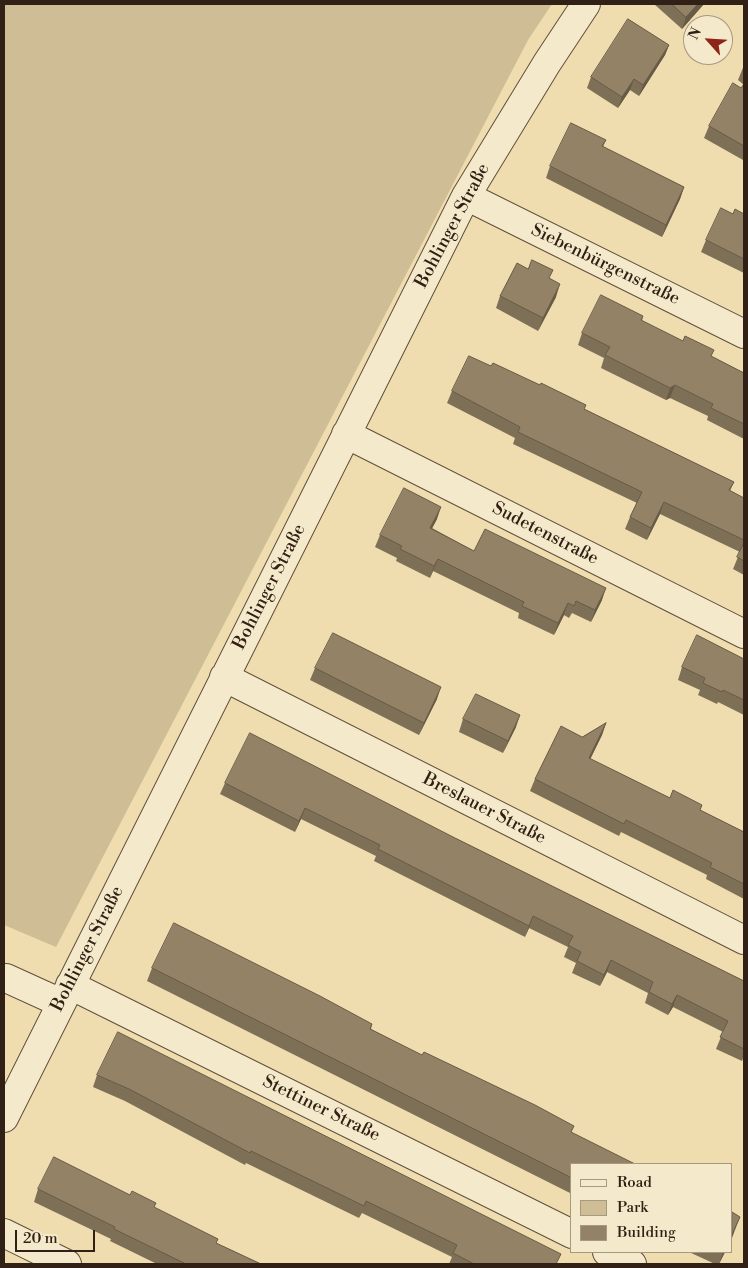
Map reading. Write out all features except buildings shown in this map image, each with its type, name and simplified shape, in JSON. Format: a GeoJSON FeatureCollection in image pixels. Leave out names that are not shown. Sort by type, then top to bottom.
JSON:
{"type":"FeatureCollection","features":[{"type":"Feature","properties":{"kind":"street","name":"Bohlinger Straße"},"geometry":{"type":"LineString","coordinates":[[4,1118],[466,196],[547,62],[586,4]]}},
{"type":"Feature","properties":{"kind":"street","name":"Siebenbürgenstraße"},"geometry":{"type":"LineString","coordinates":[[466,196],[744,334]]}},
{"type":"Feature","properties":{"kind":"street","name":"Sudetenstraße"},"geometry":{"type":"LineString","coordinates":[[346,434],[744,634]]}},
{"type":"Feature","properties":{"kind":"street","name":"Breslauer Straße"},"geometry":{"type":"LineString","coordinates":[[224,677],[744,940]]}},
{"type":"Feature","properties":{"kind":"street","name":"Stettiner Straße"},"geometry":{"type":"LineString","coordinates":[[6,978],[66,994],[570,1233]]}},
{"type":"Feature","properties":{"kind":"street"},"geometry":{"type":"LineString","coordinates":[[4,1232],[67,1264]]}},
{"type":"Feature","properties":{"kind":"street"},"geometry":{"type":"LineString","coordinates":[[609,1253],[632,1264]]}},
{"type":"Feature","properties":{"kind":"green space"},"geometry":{"type":"Polygon","coordinates":[[[4,4],[552,4],[528,40],[56,947],[4,925],[4,4]]]}}]}
